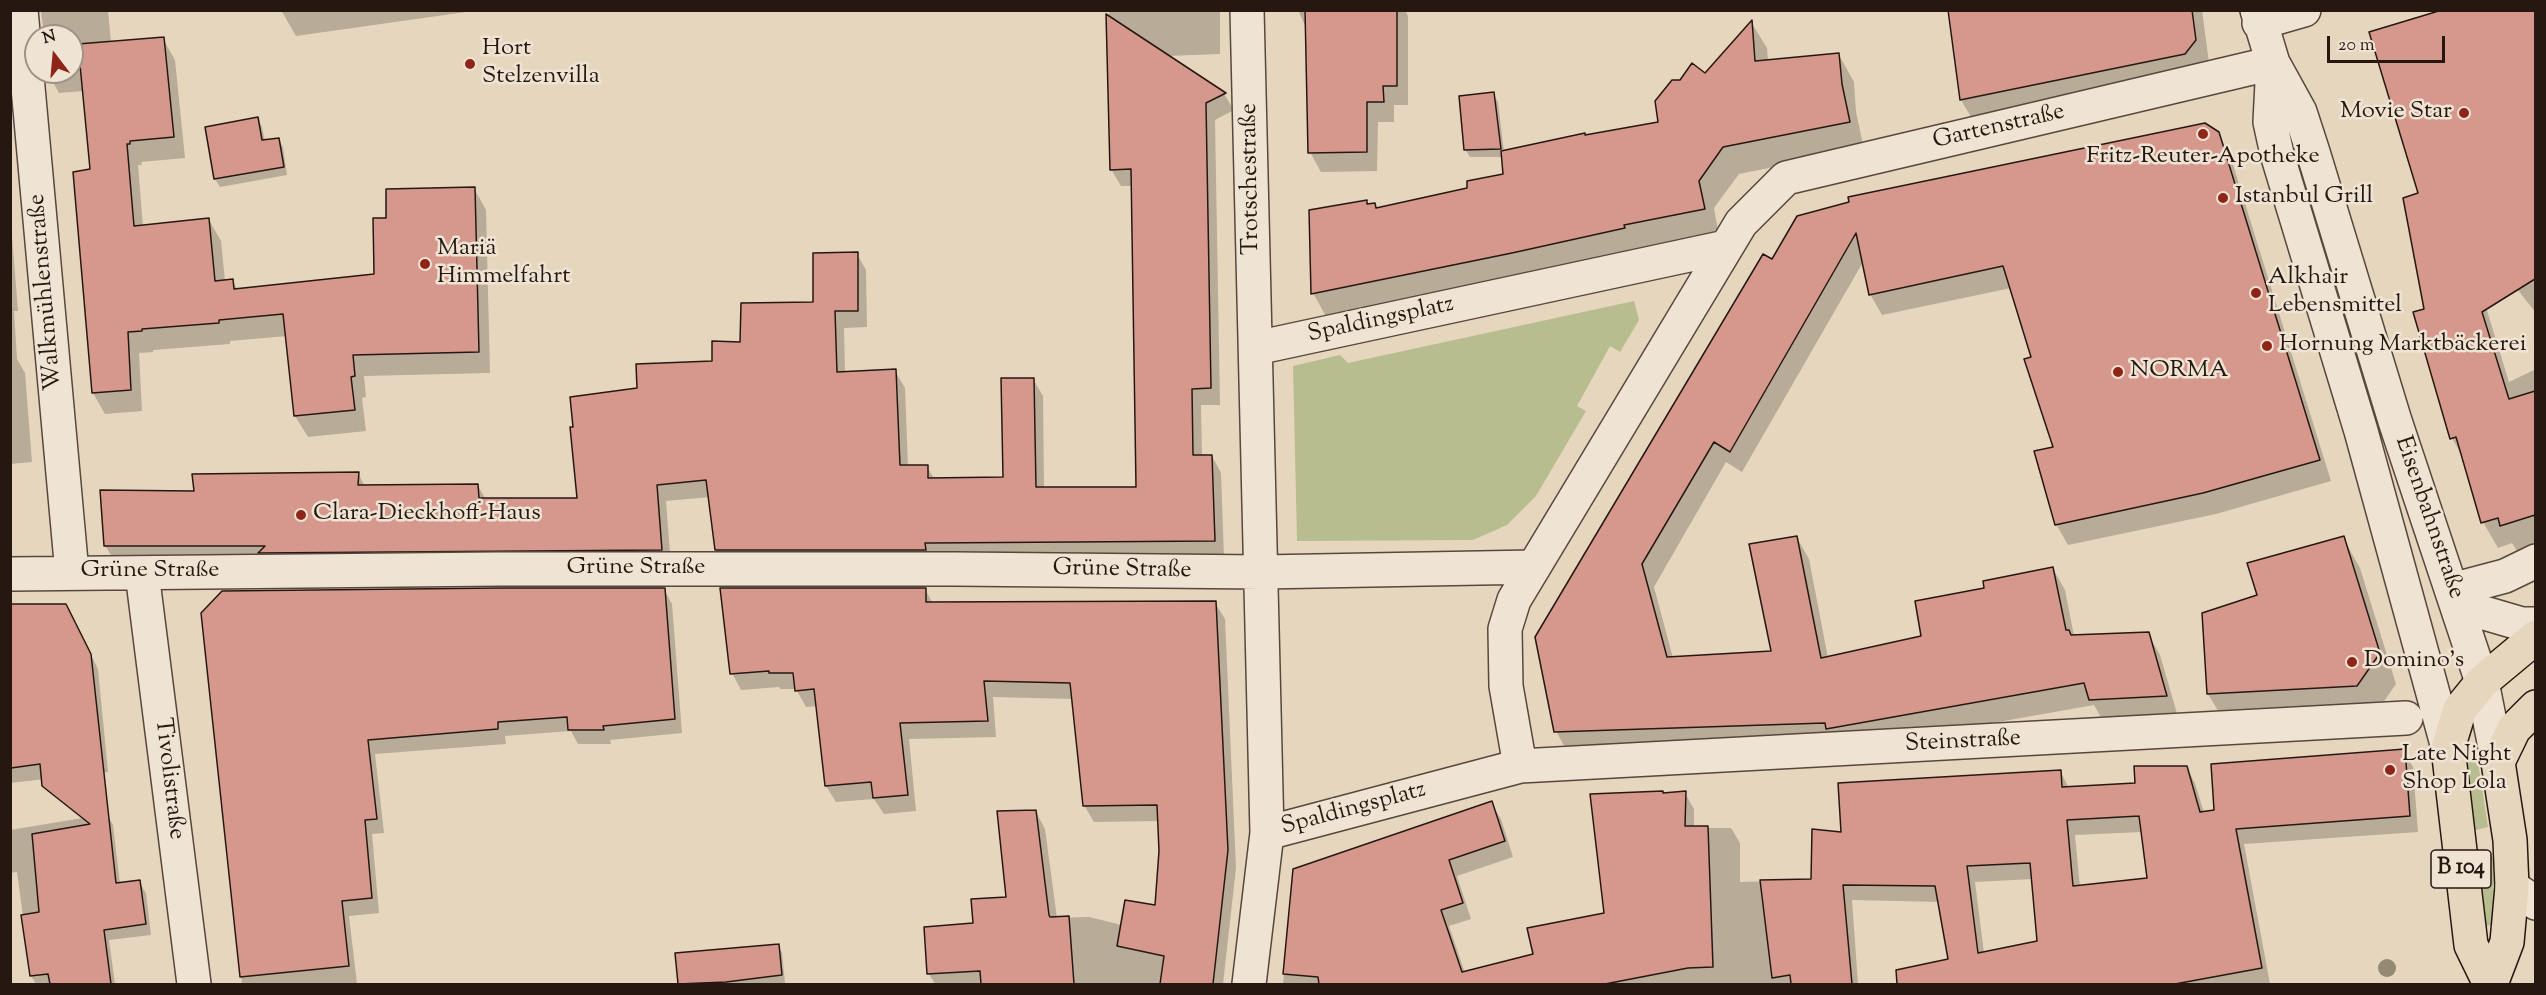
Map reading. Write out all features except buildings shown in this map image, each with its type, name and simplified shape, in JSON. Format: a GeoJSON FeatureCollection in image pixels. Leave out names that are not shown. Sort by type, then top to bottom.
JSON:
{"type":"FeatureCollection","features":[{"type":"Feature","properties":{"kind":"main road","name":"B 104"},"geometry":{"type":"LineString","coordinates":[[2491,984],[2524,895],[2510,840],[2482,682],[2535,637]]}},
{"type":"Feature","properties":{"kind":"main road","name":"B 104"},"geometry":{"type":"LineString","coordinates":[[2487,713],[2448,748],[2471,945],[2491,984]]}},
{"type":"Feature","properties":{"kind":"street","name":"Walkmühlenstraße"},"geometry":{"type":"LineString","coordinates":[[21,10],[72,573]]}},
{"type":"Feature","properties":{"kind":"street","name":"Trotschestraße"},"geometry":{"type":"LineString","coordinates":[[1247,10],[1256,348]]}},
{"type":"Feature","properties":{"kind":"street"},"geometry":{"type":"LineString","coordinates":[[2258,17],[2304,10]]}},
{"type":"Feature","properties":{"kind":"street","name":"Eisenbahnstraße"},"geometry":{"type":"LineString","coordinates":[[2258,17],[2273,63],[2300,112],[2395,421],[2482,682]]}},
{"type":"Feature","properties":{"kind":"street","name":"Eisenbahnstraße"},"geometry":{"type":"LineString","coordinates":[[2273,63],[2270,122],[2277,154],[2361,431],[2487,713]]}},
{"type":"Feature","properties":{"kind":"street","name":"Gartenstraße"},"geometry":{"type":"LineString","coordinates":[[1733,235],[1786,178],[2273,63]]}},
{"type":"Feature","properties":{"kind":"street","name":"Spaldingsplatz"},"geometry":{"type":"LineString","coordinates":[[1520,766],[1267,833],[1256,348],[1733,235]]}},
{"type":"Feature","properties":{"kind":"street"},"geometry":{"type":"LineString","coordinates":[[1520,766],[1506,686],[1505,629],[1514,600],[1733,235]]}},
{"type":"Feature","properties":{"kind":"street"},"geometry":{"type":"LineString","coordinates":[[2454,597],[2535,561]]}},
{"type":"Feature","properties":{"kind":"street"},"geometry":{"type":"LineString","coordinates":[[1262,572],[1534,567]]}},
{"type":"Feature","properties":{"kind":"street","name":"Grüne Straße"},"geometry":{"type":"LineString","coordinates":[[10,574],[920,569],[1262,572]]}},
{"type":"Feature","properties":{"kind":"street","name":"Tivolistraße"},"geometry":{"type":"LineString","coordinates":[[142,573],[194,984]]}},
{"type":"Feature","properties":{"kind":"street"},"geometry":{"type":"LineString","coordinates":[[2454,597],[2522,624],[2535,624]]}},
{"type":"Feature","properties":{"kind":"street","name":"Steinstraße"},"geometry":{"type":"LineString","coordinates":[[1520,766],[2406,718]]}},
{"type":"Feature","properties":{"kind":"street"},"geometry":{"type":"LineString","coordinates":[[1249,984],[1267,833]]}},
{"type":"Feature","properties":{"kind":"green space"},"geometry":{"type":"Polygon","coordinates":[[[1634,301],[1639,320],[1620,352],[1610,346],[1577,406],[1586,411],[1536,496],[1507,525],[1473,540],[1297,541],[1293,366],[1340,355],[1348,363],[1634,301]]]}},
{"type":"Feature","properties":{"kind":"green space"},"geometry":{"type":"Polygon","coordinates":[[[2477,756],[2488,827],[2468,832],[2465,768],[2467,757],[2477,756]]]}},
{"type":"Feature","properties":{"kind":"green space"},"geometry":{"type":"Polygon","coordinates":[[[2493,857],[2494,923],[2485,927],[2473,860],[2493,857]]]}},
{"type":"Feature","properties":{"kind":"place","name":"Hort Stelzenvilla"},"geometry":{"type":"Point","coordinates":[470,64]}},
{"type":"Feature","properties":{"kind":"place","name":"Movie Star"},"geometry":{"type":"Point","coordinates":[2464,113]}},
{"type":"Feature","properties":{"kind":"place","name":"Fritz-Reuter-Apotheke"},"geometry":{"type":"Point","coordinates":[2203,134]}},
{"type":"Feature","properties":{"kind":"place","name":"Istanbul Grill"},"geometry":{"type":"Point","coordinates":[2223,198]}},
{"type":"Feature","properties":{"kind":"place","name":"Mariä Himmelfahrt"},"geometry":{"type":"Point","coordinates":[425,264]}},
{"type":"Feature","properties":{"kind":"place","name":"Alkhair Lebensmittel"},"geometry":{"type":"Point","coordinates":[2256,293]}},
{"type":"Feature","properties":{"kind":"place","name":"Hornung Marktbäckerei"},"geometry":{"type":"Point","coordinates":[2267,346]}},
{"type":"Feature","properties":{"kind":"place","name":"NORMA"},"geometry":{"type":"Point","coordinates":[2118,372]}},
{"type":"Feature","properties":{"kind":"place","name":"Clara-Dieckhoff-Haus"},"geometry":{"type":"Point","coordinates":[301,515]}},
{"type":"Feature","properties":{"kind":"place","name":"Domino's"},"geometry":{"type":"Point","coordinates":[2352,662]}},
{"type":"Feature","properties":{"kind":"place","name":"Late Night Shop Lola"},"geometry":{"type":"Point","coordinates":[2390,770]}}]}
